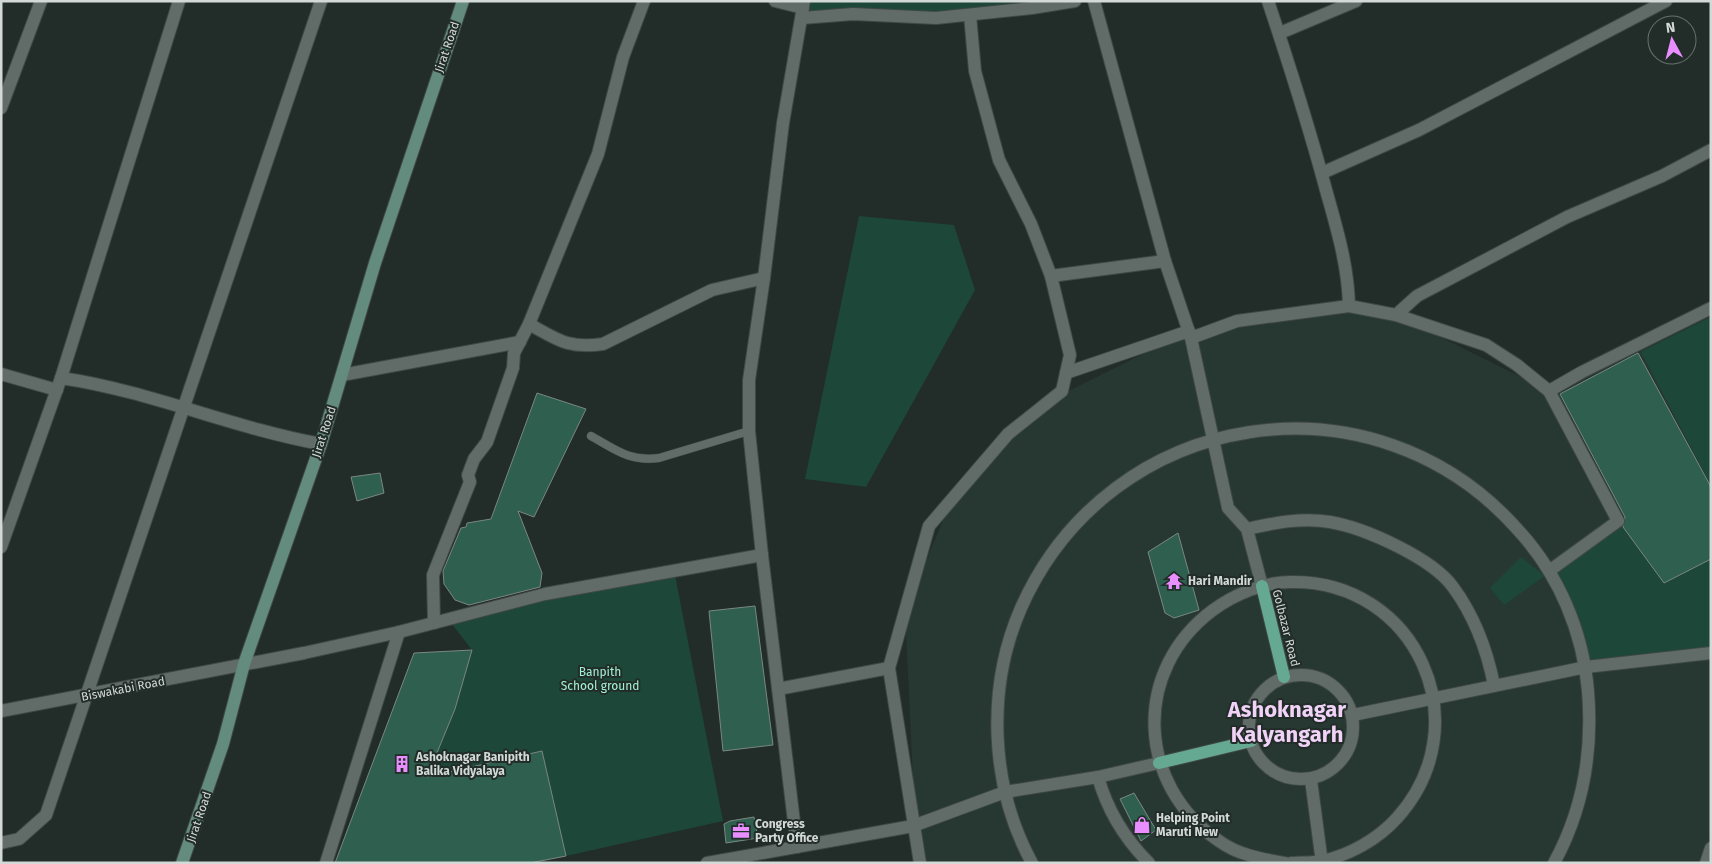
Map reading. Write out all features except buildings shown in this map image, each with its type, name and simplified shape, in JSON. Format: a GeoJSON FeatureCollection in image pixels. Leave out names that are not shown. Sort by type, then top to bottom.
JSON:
{"type":"FeatureCollection","features":[{"type":"Feature","properties":{"kind":"main road","name":"Jirat Road"},"geometry":{"type":"LineString","coordinates":[[182,863],[223,744],[244,664],[321,444],[376,264],[463,1]]}},
{"type":"Feature","properties":{"kind":"main road","name":"Golbazar Road"},"geometry":{"type":"LineString","coordinates":[[1262,586],[1284,677]]}},
{"type":"Feature","properties":{"kind":"main road"},"geometry":{"type":"LineString","coordinates":[[1159,763],[1251,741]]}},
{"type":"Feature","properties":{"kind":"street"},"geometry":{"type":"LineString","coordinates":[[1,108],[41,1]]}},
{"type":"Feature","properties":{"kind":"street"},"geometry":{"type":"LineString","coordinates":[[1,547],[59,384],[179,1]]}},
{"type":"Feature","properties":{"kind":"street"},"geometry":{"type":"LineString","coordinates":[[1,843],[19,839],[46,815],[320,1]]}},
{"type":"Feature","properties":{"kind":"street"},"geometry":{"type":"LineString","coordinates":[[434,622],[433,575],[470,482],[468,475],[474,459],[487,442],[520,342],[598,154],[623,57],[644,1]]}},
{"type":"Feature","properties":{"kind":"street"},"geometry":{"type":"LineString","coordinates":[[775,1],[803,9],[853,14],[936,18],[1032,8],[1075,1]]}},
{"type":"Feature","properties":{"kind":"street"},"geometry":{"type":"LineString","coordinates":[[1094,1],[1166,261],[1190,334],[1228,508],[1247,529],[1262,586]]}},
{"type":"Feature","properties":{"kind":"street"},"geometry":{"type":"LineString","coordinates":[[1268,1],[1280,34],[1322,173],[1344,255],[1349,279],[1349,306]]}},
{"type":"Feature","properties":{"kind":"street"},"geometry":{"type":"LineString","coordinates":[[1280,34],[1356,1]]}},
{"type":"Feature","properties":{"kind":"street"},"geometry":{"type":"LineString","coordinates":[[1322,173],[1419,130],[1666,1]]}},
{"type":"Feature","properties":{"kind":"street"},"geometry":{"type":"LineString","coordinates":[[797,847],[762,555],[750,431],[749,380],[783,123],[803,9]]}},
{"type":"Feature","properties":{"kind":"street"},"geometry":{"type":"LineString","coordinates":[[920,863],[889,668],[929,526],[1008,434],[1062,391],[1070,355],[1051,276],[1032,224],[999,160],[975,71],[970,15]]}},
{"type":"Feature","properties":{"kind":"street"},"geometry":{"type":"LineString","coordinates":[[1396,315],[1417,296],[1567,217],[1662,176],[1711,150]]}},
{"type":"Feature","properties":{"kind":"street"},"geometry":{"type":"LineString","coordinates":[[1051,276],[1166,261]]}},
{"type":"Feature","properties":{"kind":"street"},"geometry":{"type":"LineString","coordinates":[[529,324],[567,345],[587,347],[603,344],[712,290],[764,278]]}},
{"type":"Feature","properties":{"kind":"street"},"geometry":{"type":"LineString","coordinates":[[1066,373],[1237,321],[1349,306],[1396,315],[1486,344],[1518,365],[1549,391],[1618,521],[1549,571]]}},
{"type":"Feature","properties":{"kind":"street"},"geometry":{"type":"LineString","coordinates":[[1549,391],[1582,372],[1711,308]]}},
{"type":"Feature","properties":{"kind":"street"},"geometry":{"type":"LineString","coordinates":[[342,375],[520,342]]}},
{"type":"Feature","properties":{"kind":"street"},"geometry":{"type":"LineString","coordinates":[[1,374],[59,384],[104,384],[248,428],[321,444]]}},
{"type":"Feature","properties":{"kind":"street"},"geometry":{"type":"LineString","coordinates":[[1032,863],[1016,826],[1005,792],[998,749],[999,689],[1015,621],[1029,589],[1047,559],[1068,532],[1106,496],[1148,466],[1180,450],[1213,439],[1247,431],[1282,428],[1318,428],[1378,440],[1420,455],[1451,472],[1493,504],[1529,542],[1549,571],[1572,618],[1586,667],[1591,726],[1584,784],[1567,839],[1554,863]]}},
{"type":"Feature","properties":{"kind":"street"},"geometry":{"type":"LineString","coordinates":[[1247,529],[1285,521],[1330,522],[1378,536],[1420,559],[1452,586],[1476,624],[1489,656],[1494,685]]}},
{"type":"Feature","properties":{"kind":"street","name":"Biswakabi Road"},"geometry":{"type":"LineString","coordinates":[[1,711],[85,696],[399,632],[545,594],[762,555]]}},
{"type":"Feature","properties":{"kind":"street"},"geometry":{"type":"LineString","coordinates":[[1285,863],[1252,857],[1220,842],[1193,820],[1172,792],[1159,763],[1154,723],[1159,686],[1173,651],[1197,622],[1227,600],[1262,586],[1290,582],[1319,584],[1347,592],[1373,605],[1395,623],[1414,645],[1427,671],[1434,699],[1436,735],[1428,770],[1412,802],[1387,829],[1356,849],[1322,862],[1291,863]]}},
{"type":"Feature","properties":{"kind":"street"},"geometry":{"type":"LineString","coordinates":[[326,863],[399,632]]}},
{"type":"Feature","properties":{"kind":"street"},"geometry":{"type":"LineString","coordinates":[[1353,715],[1586,667],[1711,653]]}},
{"type":"Feature","properties":{"kind":"street"},"geometry":{"type":"LineString","coordinates":[[778,689],[889,668]]}},
{"type":"Feature","properties":{"kind":"street"},"geometry":{"type":"LineString","coordinates":[[1310,674],[1338,688],[1353,715],[1352,744],[1336,767],[1311,780],[1280,777],[1256,758],[1247,728],[1256,698],[1279,678],[1284,677],[1310,674]]}},
{"type":"Feature","properties":{"kind":"street"},"geometry":{"type":"LineString","coordinates":[[707,863],[762,858],[797,847],[913,826],[1005,792],[1098,777],[1159,763]]}},
{"type":"Feature","properties":{"kind":"street"},"geometry":{"type":"LineString","coordinates":[[1098,777],[1104,798],[1123,833],[1149,863]]}},
{"type":"Feature","properties":{"kind":"street"},"geometry":{"type":"LineString","coordinates":[[1311,780],[1322,862]]}},
{"type":"Feature","properties":{"kind":"street"},"geometry":{"type":"LineString","coordinates":[[1706,863],[1711,848]]}},
{"type":"Feature","properties":{"kind":"lane"},"geometry":{"type":"LineString","coordinates":[[591,436],[630,458],[644,460],[659,458],[750,431]]}},
{"type":"Feature","properties":{"kind":"shaded area"},"geometry":{"type":"Polygon","coordinates":[[[1349,306],[1396,315],[1549,391],[1711,309],[1711,834],[1703,863],[927,863],[916,844],[905,611],[952,499],[1052,399],[1189,331],[1191,338],[1237,321],[1349,306]]]}},
{"type":"Feature","properties":{"kind":"green space"},"geometry":{"type":"Polygon","coordinates":[[[804,1],[1069,1],[948,16],[802,18],[804,1]]]}},
{"type":"Feature","properties":{"kind":"green space"},"geometry":{"type":"Polygon","coordinates":[[[859,216],[954,225],[975,290],[866,487],[805,479],[859,216]]]}},
{"type":"Feature","properties":{"kind":"green space"},"geometry":{"type":"Polygon","coordinates":[[[1711,317],[1711,486],[1641,352],[1711,317]]]}},
{"type":"Feature","properties":{"kind":"green space"},"geometry":{"type":"Polygon","coordinates":[[[1618,521],[1664,583],[1711,559],[1711,651],[1586,667],[1549,571],[1618,521]]]}},
{"type":"Feature","properties":{"kind":"green space"},"geometry":{"type":"Polygon","coordinates":[[[1521,557],[1545,576],[1504,605],[1490,588],[1521,557]]]}},
{"type":"Feature","properties":{"kind":"green space","name":"Banpith School ground"},"geometry":{"type":"Polygon","coordinates":[[[674,570],[723,821],[566,856],[427,777],[455,709],[472,650],[448,619],[674,570]]]}},
{"type":"Feature","properties":{"kind":"place","name":"Hari Mandir"},"geometry":{"type":"Point","coordinates":[1174,581]}},
{"type":"Feature","properties":{"kind":"place","name":"Ashoknagar Banipith Balika Vidyalaya"},"geometry":{"type":"Point","coordinates":[402,764]}},
{"type":"Feature","properties":{"kind":"place","name":"Helping Point Maruti New"},"geometry":{"type":"Point","coordinates":[1142,825]}},
{"type":"Feature","properties":{"kind":"place","name":"Congress Party Office"},"geometry":{"type":"Point","coordinates":[741,831]}},
{"type":"Feature","properties":{"kind":"district","name":"Ashoknagar Kalyangarh"},"geometry":{"type":"Point","coordinates":[1287,722]}}]}
